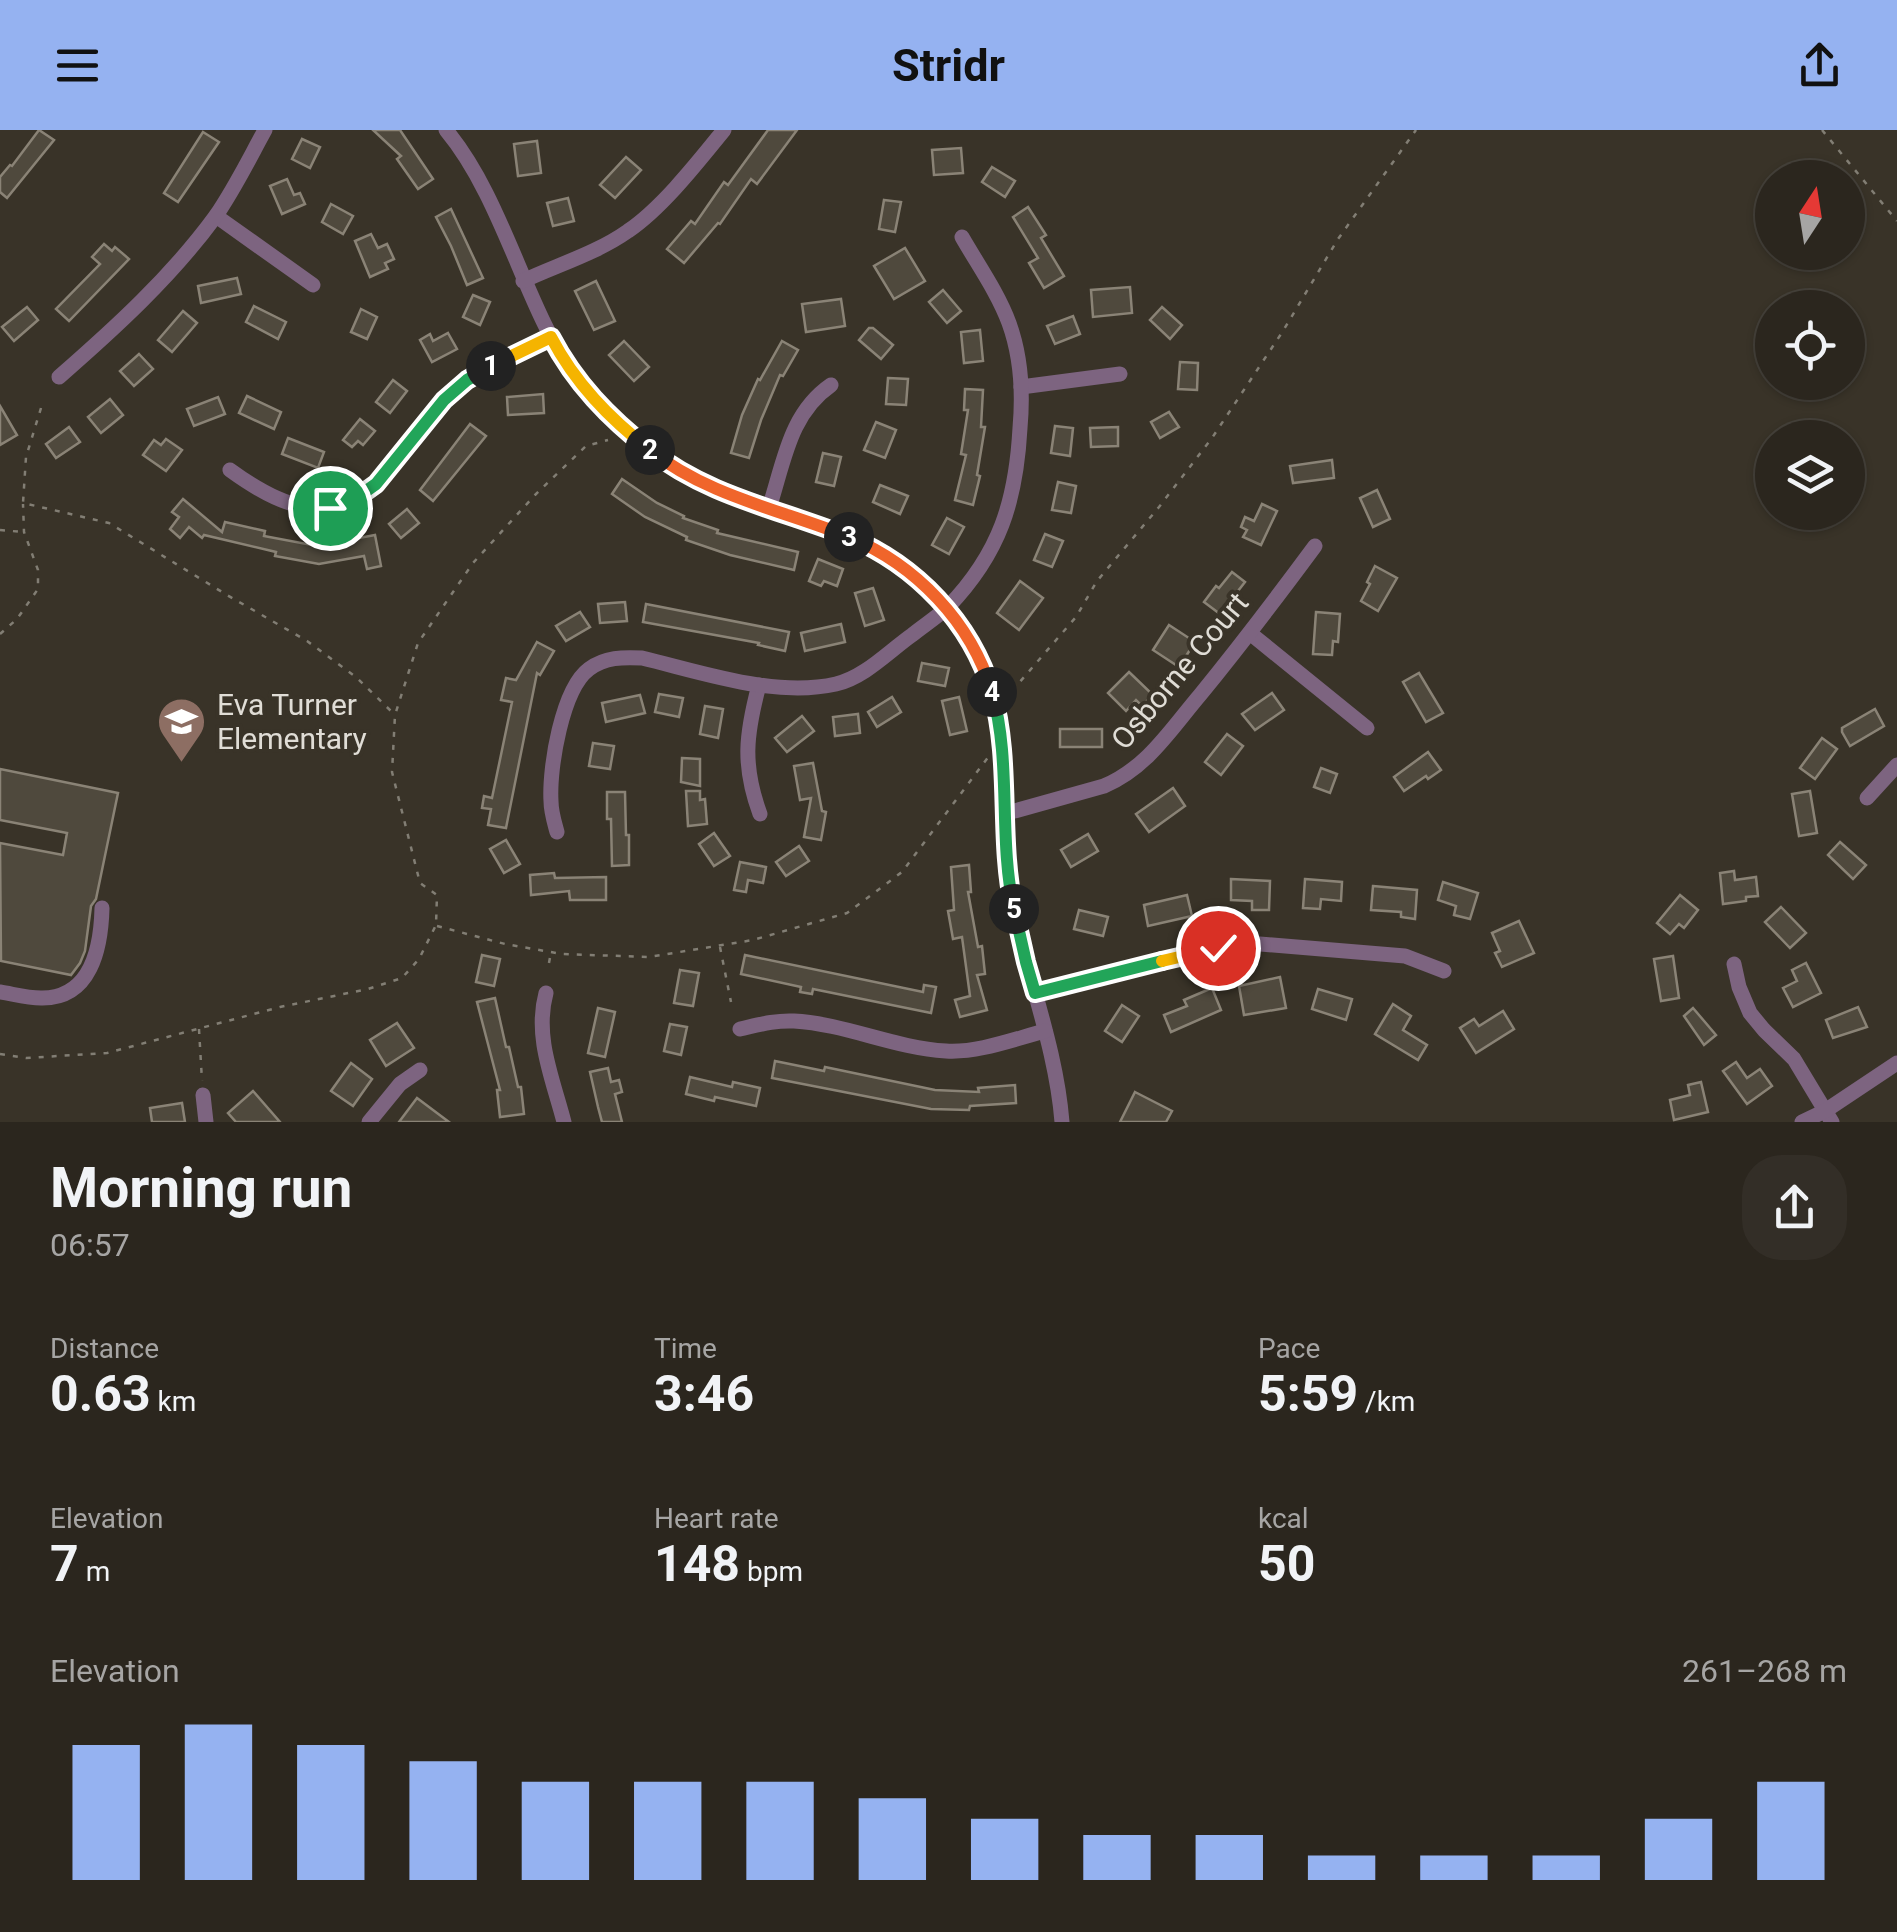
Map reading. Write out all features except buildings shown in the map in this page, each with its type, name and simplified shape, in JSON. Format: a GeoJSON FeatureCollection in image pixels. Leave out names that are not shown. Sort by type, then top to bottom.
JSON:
{"type":"FeatureCollection","features":[{"type":"Feature","properties":{"kind":"street"},"geometry":{"type":"LineString","coordinates":[[59,377],[153,289],[216,216],[265,130]]}},
{"type":"Feature","properties":{"kind":"street"},"geometry":{"type":"LineString","coordinates":[[523,281],[629,231],[669,193],[724,130]]}},
{"type":"Feature","properties":{"kind":"street"},"geometry":{"type":"LineString","coordinates":[[454,133],[483,185],[551,337],[572,375],[588,394],[658,457],[716,490],[881,552],[922,584],[967,635],[981,660],[995,701],[1003,745],[1011,897],[1045,1031],[1062,1122]]}},
{"type":"Feature","properties":{"kind":"street"},"geometry":{"type":"LineString","coordinates":[[216,216],[313,285]]}},
{"type":"Feature","properties":{"kind":"street"},"geometry":{"type":"LineString","coordinates":[[558,832],[550,797],[559,735],[572,691],[590,668],[623,657],[759,684],[815,687],[848,680],[870,668],[946,608],[984,561],[1011,503],[1018,459],[1021,387],[1010,327],[962,236]]}},
{"type":"Feature","properties":{"kind":"street"},"geometry":{"type":"LineString","coordinates":[[230,470],[289,504],[318,509],[344,504],[376,484],[456,388],[551,337]]}},
{"type":"Feature","properties":{"kind":"street"},"geometry":{"type":"LineString","coordinates":[[1021,387],[1120,374]]}},
{"type":"Feature","properties":{"kind":"street"},"geometry":{"type":"LineString","coordinates":[[769,508],[798,420],[818,394],[831,385]]}},
{"type":"Feature","properties":{"kind":"street","name":"Osborne Court"},"geometry":{"type":"LineString","coordinates":[[1004,814],[1104,786],[1130,772],[1158,747],[1315,546]]}},
{"type":"Feature","properties":{"kind":"street"},"geometry":{"type":"LineString","coordinates":[[1250,634],[1368,728]]}},
{"type":"Feature","properties":{"kind":"street"},"geometry":{"type":"LineString","coordinates":[[759,684],[746,750],[747,770],[760,814]]}},
{"type":"Feature","properties":{"kind":"street"},"geometry":{"type":"LineString","coordinates":[[1867,798],[1897,765]]}},
{"type":"Feature","properties":{"kind":"street"},"geometry":{"type":"LineString","coordinates":[[0,992],[52,997],[85,979],[101,936],[102,908]]}},
{"type":"Feature","properties":{"kind":"street"},"geometry":{"type":"LineString","coordinates":[[1035,993],[1248,943],[1405,956],[1444,970]]}},
{"type":"Feature","properties":{"kind":"street"},"geometry":{"type":"LineString","coordinates":[[1734,964],[1738,987],[1750,1013],[1794,1059],[1829,1117]]}},
{"type":"Feature","properties":{"kind":"street"},"geometry":{"type":"LineString","coordinates":[[546,993],[541,1013],[542,1037],[564,1122]]}},
{"type":"Feature","properties":{"kind":"street"},"geometry":{"type":"LineString","coordinates":[[740,1029],[768,1022],[798,1022],[919,1048],[951,1051],[966,1051],[1045,1031]]}},
{"type":"Feature","properties":{"kind":"street"},"geometry":{"type":"LineString","coordinates":[[1802,1122],[1829,1117],[1897,1064]]}},
{"type":"Feature","properties":{"kind":"street"},"geometry":{"type":"LineString","coordinates":[[369,1122],[400,1084],[420,1070]]}},
{"type":"Feature","properties":{"kind":"street"},"geometry":{"type":"LineString","coordinates":[[203,1096],[206,1122]]}},
{"type":"Feature","properties":{"kind":"path"},"geometry":{"type":"LineString","coordinates":[[1012,691],[1076,616],[1097,581],[1212,438],[1338,239],[1416,130]]}},
{"type":"Feature","properties":{"kind":"path"},"geometry":{"type":"LineString","coordinates":[[1822,130],[1897,221]]}},
{"type":"Feature","properties":{"kind":"path"},"geometry":{"type":"LineString","coordinates":[[0,634],[17,619],[38,589],[38,570],[24,532],[23,502],[26,458],[41,408]]}},
{"type":"Feature","properties":{"kind":"path"},"geometry":{"type":"LineString","coordinates":[[0,1054],[26,1058],[108,1052],[402,978],[419,959],[436,925],[436,895],[420,883],[392,772],[395,715],[418,644],[473,563],[535,496],[586,446],[608,440]]}},
{"type":"Feature","properties":{"kind":"path"},"geometry":{"type":"LineString","coordinates":[[23,502],[109,524],[125,532],[308,640],[356,677],[395,715]]}},
{"type":"Feature","properties":{"kind":"path"},"geometry":{"type":"LineString","coordinates":[[0,530],[24,532]]}},
{"type":"Feature","properties":{"kind":"path"},"geometry":{"type":"LineString","coordinates":[[436,925],[551,952],[649,957],[753,940],[847,914],[902,872],[990,754]]}},
{"type":"Feature","properties":{"kind":"path"},"geometry":{"type":"LineString","coordinates":[[720,945],[731,1002]]}},
{"type":"Feature","properties":{"kind":"path"},"geometry":{"type":"LineString","coordinates":[[549,964],[551,952]]}},
{"type":"Feature","properties":{"kind":"path"},"geometry":{"type":"LineString","coordinates":[[198,1028],[203,1096]]}},
{"type":"Feature","properties":{"kind":"place","name":"Eva Turner Elementary"},"geometry":{"type":"Point","coordinates":[182,764]}},
{"type":"Feature","properties":{"kind":"route"},"geometry":{"type":"LineString","coordinates":[[330,508],[355,499],[376,484],[456,388],[551,337],[572,375],[588,394],[658,457],[716,490],[881,552],[922,584],[967,635],[981,660],[999,716],[1011,897],[1035,993],[1218,948]]}}]}
